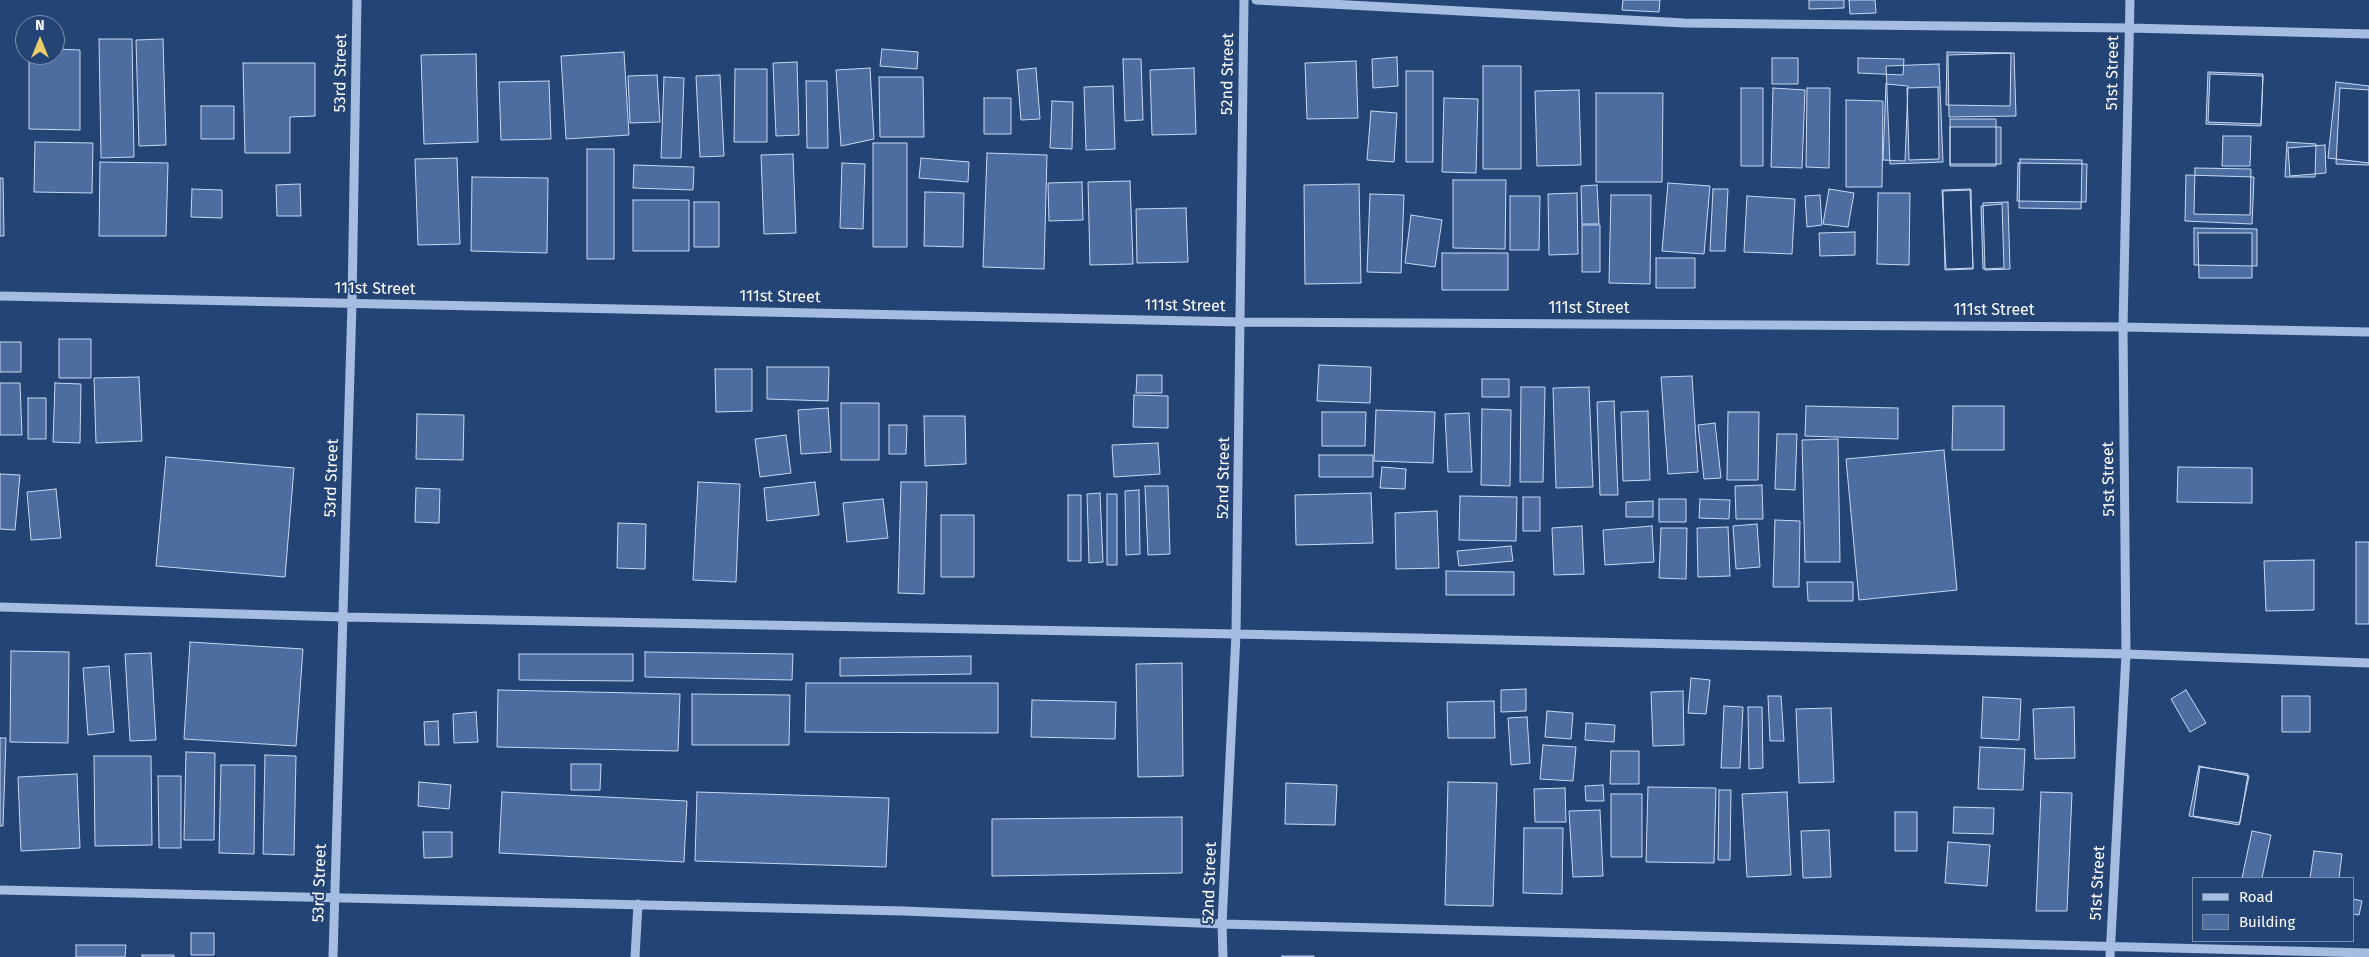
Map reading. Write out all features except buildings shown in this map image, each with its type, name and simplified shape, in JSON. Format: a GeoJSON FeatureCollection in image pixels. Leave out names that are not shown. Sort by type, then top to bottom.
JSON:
{"type":"FeatureCollection","features":[{"type":"Feature","properties":{"kind":"street","name":"53rd Street"},"geometry":{"type":"LineString","coordinates":[[333,957],[352,303],[357,0]]}},
{"type":"Feature","properties":{"kind":"street","name":"52nd Street"},"geometry":{"type":"LineString","coordinates":[[1223,957],[1222,924],[1236,634],[1244,0]]}},
{"type":"Feature","properties":{"kind":"street"},"geometry":{"type":"LineString","coordinates":[[1256,0],[1684,23],[2129,28],[2369,34]]}},
{"type":"Feature","properties":{"kind":"street","name":"51st Street"},"geometry":{"type":"LineString","coordinates":[[2110,957],[2126,654],[2123,327],[2130,0]]}},
{"type":"Feature","properties":{"kind":"street","name":"111st Street"},"geometry":{"type":"LineString","coordinates":[[0,296],[1241,322],[2123,327],[2369,332]]}},
{"type":"Feature","properties":{"kind":"street"},"geometry":{"type":"LineString","coordinates":[[0,607],[342,617],[1236,634],[2126,654],[2369,663]]}},
{"type":"Feature","properties":{"kind":"street"},"geometry":{"type":"LineString","coordinates":[[0,890],[335,896],[904,911],[1222,924],[2369,953]]}},
{"type":"Feature","properties":{"kind":"street"},"geometry":{"type":"LineString","coordinates":[[635,957],[638,904]]}}]}
